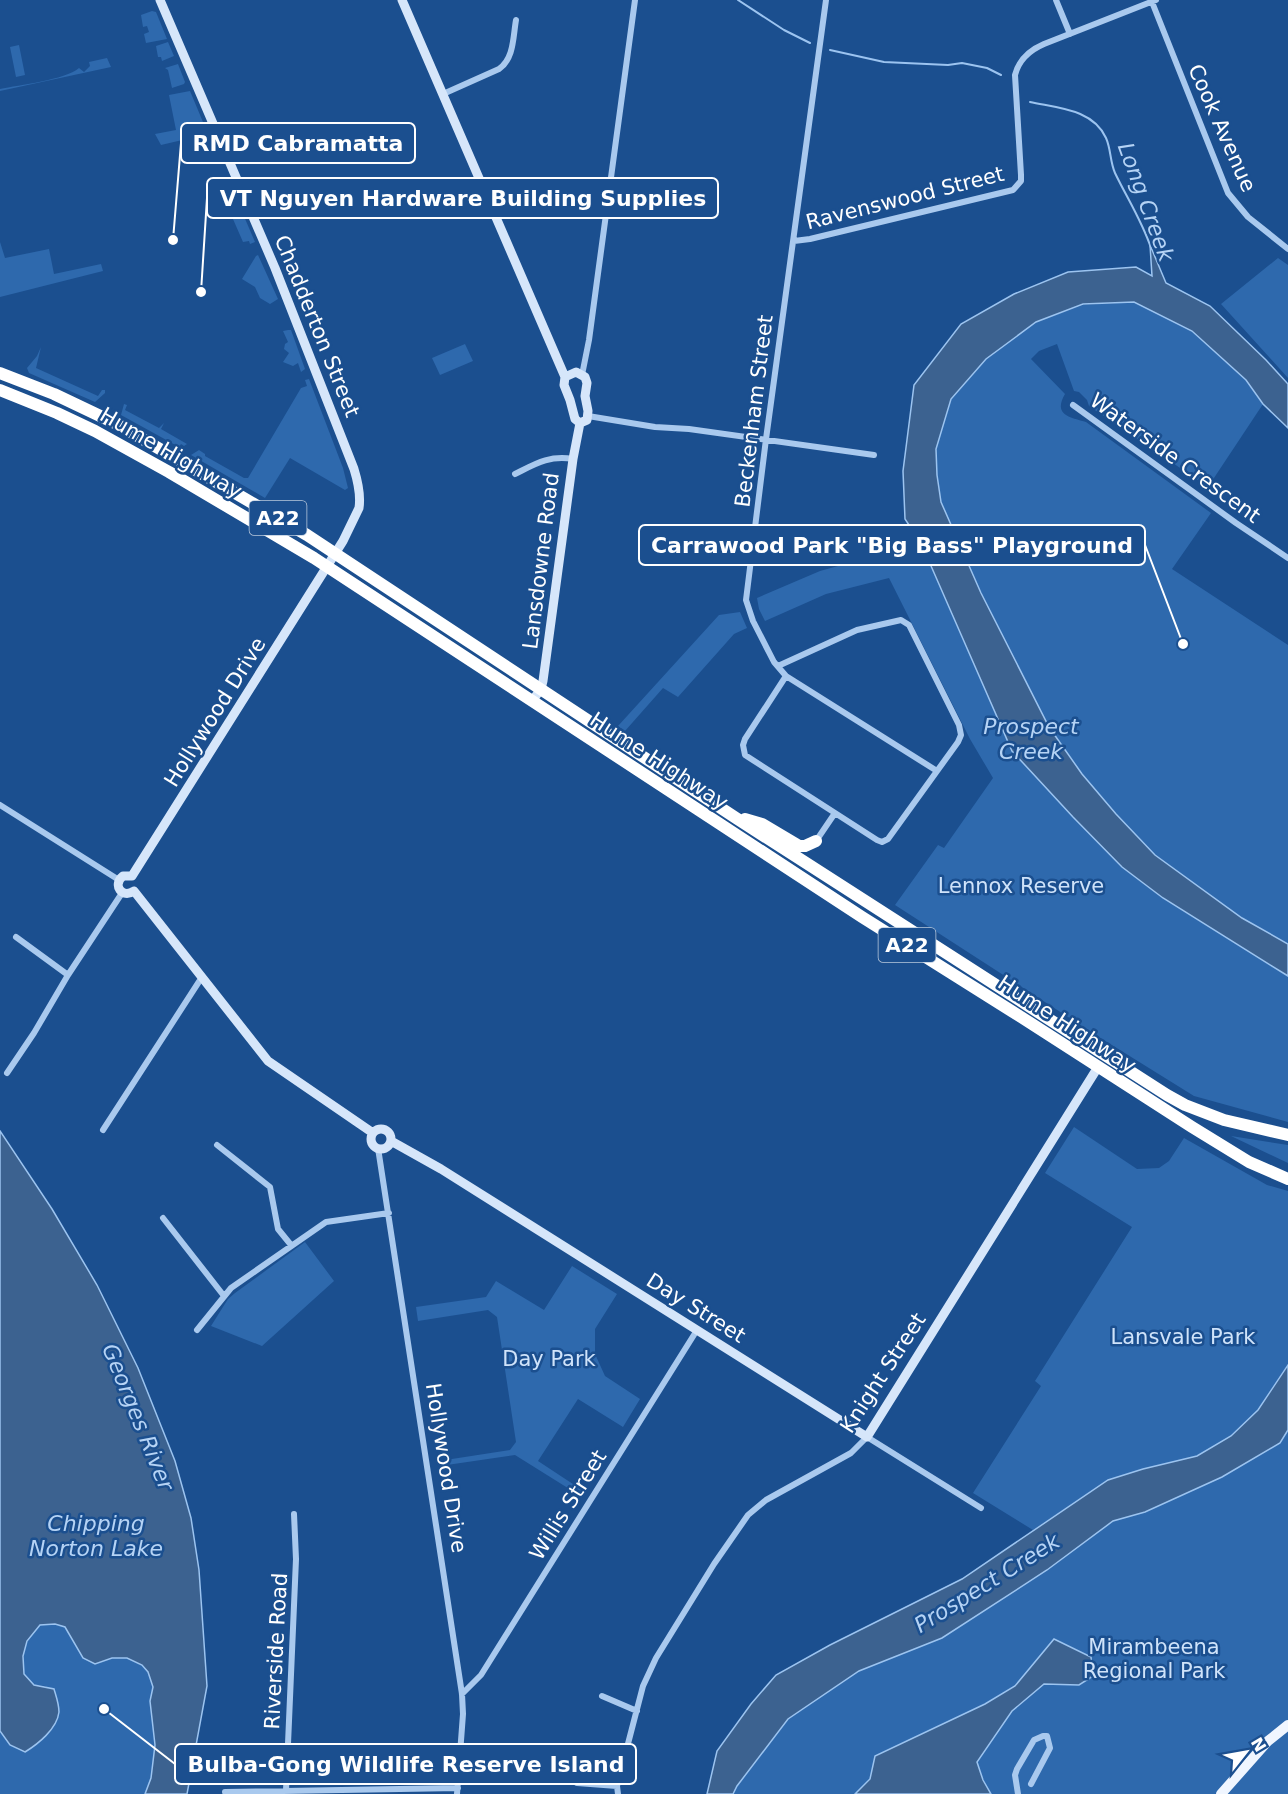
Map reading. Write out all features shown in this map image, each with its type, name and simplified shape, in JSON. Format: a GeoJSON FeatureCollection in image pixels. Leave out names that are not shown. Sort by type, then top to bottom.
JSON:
{"type":"FeatureCollection","features":[{"type":"Feature","properties":{"kind":"highway","name":"Hume Highway"},"geometry":{"type":"LineString","coordinates":[[0,373],[62,397],[117,424],[266,510],[335,553],[736,818],[1167,1095],[1185,1105],[1224,1120],[1288,1135]]}},
{"type":"Feature","properties":{"kind":"highway","name":"Hume Highway"},"geometry":{"type":"LineString","coordinates":[[0,390],[96,431],[327,567],[862,917],[1221,1145],[1250,1162],[1288,1179]]}},
{"type":"Feature","properties":{"kind":"highway"},"geometry":{"type":"LineString","coordinates":[[736,818],[762,824],[799,846],[816,841]]}},
{"type":"Feature","properties":{"kind":"highway"},"geometry":{"type":"LineString","coordinates":[[816,841],[814,857],[818,871]]}},
{"type":"Feature","properties":{"kind":"main road"},"geometry":{"type":"LineString","coordinates":[[1221,1794],[1268,1741],[1288,1725]]}},
{"type":"Feature","properties":{"kind":"street","name":"Chadderton Street"},"geometry":{"type":"LineString","coordinates":[[160,0],[275,268],[357,479],[359,508],[349,531],[327,567]]}},
{"type":"Feature","properties":{"kind":"street"},"geometry":{"type":"LineString","coordinates":[[402,0],[565,377],[564,385],[574,417],[584,420],[689,429],[874,455]]}},
{"type":"Feature","properties":{"kind":"street"},"geometry":{"type":"LineString","coordinates":[[565,377],[574,372],[582,375],[589,340],[635,0]]}},
{"type":"Feature","properties":{"kind":"street","name":"Beckenham Street"},"geometry":{"type":"LineString","coordinates":[[826,0],[746,600],[753,621],[774,663],[786,676],[937,771]]}},
{"type":"Feature","properties":{"kind":"street"},"geometry":{"type":"LineString","coordinates":[[1056,0],[1070,34],[1154,1]]}},
{"type":"Feature","properties":{"kind":"street","name":"Cook Avenue"},"geometry":{"type":"LineString","coordinates":[[1154,1],[1228,194],[1248,217],[1288,249]]}},
{"type":"Feature","properties":{"kind":"street"},"geometry":{"type":"LineString","coordinates":[[442,94],[499,69],[507,63],[516,20]]}},
{"type":"Feature","properties":{"kind":"street","name":"Ravenswood Street"},"geometry":{"type":"LineString","coordinates":[[794,241],[1013,190],[1020,181],[1015,85],[1017,68],[1036,47],[1070,34]]}},
{"type":"Feature","properties":{"kind":"street","name":"Lansdowne Road"},"geometry":{"type":"LineString","coordinates":[[532,701],[541,689],[573,459],[584,420],[587,383],[582,375]]}},
{"type":"Feature","properties":{"kind":"street","name":"Waterside Crescent"},"geometry":{"type":"LineString","coordinates":[[1073,405],[1288,558]]}},
{"type":"Feature","properties":{"kind":"street"},"geometry":{"type":"LineString","coordinates":[[514,474],[551,458],[573,459]]}},
{"type":"Feature","properties":{"kind":"street","name":"Hollywood Drive"},"geometry":{"type":"LineString","coordinates":[[132,876],[327,567]]}},
{"type":"Feature","properties":{"kind":"street"},"geometry":{"type":"LineString","coordinates":[[778,666],[857,630],[901,620],[909,625],[959,725],[961,735],[888,839],[882,842],[877,840],[745,755],[743,745],[745,739],[786,676]]}},
{"type":"Feature","properties":{"kind":"street"},"geometry":{"type":"LineString","coordinates":[[0,805],[119,880]]}},
{"type":"Feature","properties":{"kind":"street"},"geometry":{"type":"LineString","coordinates":[[816,841],[835,813]]}},
{"type":"Feature","properties":{"kind":"street"},"geometry":{"type":"LineString","coordinates":[[126,875],[132,876],[137,883],[134,891],[130,894],[122,893],[117,885],[119,880],[126,875]]}},
{"type":"Feature","properties":{"kind":"street"},"geometry":{"type":"LineString","coordinates":[[134,891],[164,926],[267,1060],[373,1133]]}},
{"type":"Feature","properties":{"kind":"street"},"geometry":{"type":"LineString","coordinates":[[7,1073],[122,893]]}},
{"type":"Feature","properties":{"kind":"street"},"geometry":{"type":"LineString","coordinates":[[16,937],[68,975]]}},
{"type":"Feature","properties":{"kind":"street"},"geometry":{"type":"LineString","coordinates":[[103,1130],[202,978]]}},
{"type":"Feature","properties":{"kind":"street","name":"Knight Street"},"geometry":{"type":"LineString","coordinates":[[618,1794],[617,1786],[644,1686],[656,1658],[748,1515],[766,1500],[851,1453],[867,1437],[1098,1067]]}},
{"type":"Feature","properties":{"kind":"street"},"geometry":{"type":"LineString","coordinates":[[378,1129],[385,1129],[390,1134],[391,1141],[385,1148],[378,1148],[372,1142],[373,1133],[378,1129]]}},
{"type":"Feature","properties":{"kind":"street","name":"Day Street"},"geometry":{"type":"LineString","coordinates":[[391,1141],[441,1169],[981,1508]]}},
{"type":"Feature","properties":{"kind":"street"},"geometry":{"type":"LineString","coordinates":[[218,1145],[270,1187],[278,1229],[291,1245]]}},
{"type":"Feature","properties":{"kind":"street","name":"Hollywood Drive"},"geometry":{"type":"LineString","coordinates":[[378,1148],[462,1694],[464,1714],[458,1791]]}},
{"type":"Feature","properties":{"kind":"street"},"geometry":{"type":"LineString","coordinates":[[197,1330],[231,1288],[326,1222],[389,1213]]}},
{"type":"Feature","properties":{"kind":"street"},"geometry":{"type":"LineString","coordinates":[[163,1218],[224,1296]]}},
{"type":"Feature","properties":{"kind":"street","name":"Willis Street"},"geometry":{"type":"LineString","coordinates":[[462,1694],[487,1665],[697,1330]]}},
{"type":"Feature","properties":{"kind":"street","name":"Riverside Road"},"geometry":{"type":"LineString","coordinates":[[286,1790],[296,1559],[294,1514]]}},
{"type":"Feature","properties":{"kind":"street"},"geometry":{"type":"LineString","coordinates":[[602,1696],[637,1712]]}},
{"type":"Feature","properties":{"kind":"street"},"geometry":{"type":"LineString","coordinates":[[1018,1794],[1015,1776],[1017,1769],[1034,1740],[1047,1736],[1050,1748],[1031,1784]]}},
{"type":"Feature","properties":{"kind":"street"},"geometry":{"type":"LineString","coordinates":[[576,1783],[617,1786]]}},
{"type":"Feature","properties":{"kind":"street"},"geometry":{"type":"LineString","coordinates":[[225,1792],[458,1791]]}},
{"type":"Feature","properties":{"kind":"green space"},"geometry":{"type":"Polygon","coordinates":[[[156,12],[167,39],[146,43],[144,34],[149,32],[147,26],[143,27],[141,15],[156,12]]]}},
{"type":"Feature","properties":{"kind":"green space"},"geometry":{"type":"Polygon","coordinates":[[[168,42],[174,56],[162,61],[161,57],[158,57],[156,46],[168,42]]]}},
{"type":"Feature","properties":{"kind":"green space"},"geometry":{"type":"Polygon","coordinates":[[[19,45],[25,75],[16,77],[10,47],[19,45]]]}},
{"type":"Feature","properties":{"kind":"green space"},"geometry":{"type":"Polygon","coordinates":[[[107,58],[111,67],[0,91],[0,89],[53,79],[79,68],[84,72],[90,66],[89,62],[107,58]]]}},
{"type":"Feature","properties":{"kind":"green space"},"geometry":{"type":"Polygon","coordinates":[[[178,64],[185,82],[172,88],[168,70],[165,68],[178,64]]]}},
{"type":"Feature","properties":{"kind":"green space"},"geometry":{"type":"Polygon","coordinates":[[[190,91],[208,134],[161,145],[155,134],[176,130],[169,95],[190,91]]]}},
{"type":"Feature","properties":{"kind":"green space"},"geometry":{"type":"Polygon","coordinates":[[[237,200],[255,242],[250,244],[249,241],[243,242],[226,203],[237,200]]]}},
{"type":"Feature","properties":{"kind":"green space"},"geometry":{"type":"Polygon","coordinates":[[[0,242],[5,258],[49,249],[54,274],[101,264],[103,271],[0,297],[0,242]]]}},
{"type":"Feature","properties":{"kind":"green space"},"geometry":{"type":"Polygon","coordinates":[[[258,255],[278,299],[270,304],[260,298],[255,287],[242,279],[258,255]]]}},
{"type":"Feature","properties":{"kind":"green space"},"geometry":{"type":"Polygon","coordinates":[[[1278,258],[1288,265],[1288,378],[1221,304],[1278,258]]]}},
{"type":"Feature","properties":{"kind":"green space"},"geometry":{"type":"Polygon","coordinates":[[[1134,302],[1192,331],[1246,380],[1263,404],[1208,487],[1089,406],[1087,400],[1079,392],[1074,391],[1057,344],[1039,351],[1031,359],[1065,394],[1061,407],[1065,414],[1086,422],[1211,513],[1172,569],[1288,645],[1288,944],[1242,918],[1155,855],[1082,774],[1049,727],[1013,658],[981,593],[941,502],[936,449],[946,411],[951,399],[986,359],[1036,322],[1083,305],[1134,302]]]}},
{"type":"Feature","properties":{"kind":"green space"},"geometry":{"type":"Polygon","coordinates":[[[291,330],[305,369],[301,372],[298,363],[293,366],[283,362],[289,353],[284,349],[288,342],[283,331],[291,330]]]}},
{"type":"Feature","properties":{"kind":"green space"},"geometry":{"type":"Polygon","coordinates":[[[465,344],[473,361],[440,375],[432,358],[465,344]]]}},
{"type":"Feature","properties":{"kind":"green space"},"geometry":{"type":"Polygon","coordinates":[[[41,347],[36,368],[98,396],[102,390],[105,390],[105,393],[95,402],[29,373],[27,368],[41,347]]]}},
{"type":"Feature","properties":{"kind":"green space"},"geometry":{"type":"Polygon","coordinates":[[[309,379],[343,468],[348,488],[345,490],[290,458],[265,498],[191,455],[199,450],[205,456],[244,478],[248,478],[301,388],[307,386],[305,380],[309,379]]]}},
{"type":"Feature","properties":{"kind":"green space"},"geometry":{"type":"Polygon","coordinates":[[[124,404],[127,405],[125,410],[159,428],[164,423],[161,429],[187,444],[184,446],[181,444],[179,447],[121,415],[124,404]]]}},
{"type":"Feature","properties":{"kind":"green space","name":"Lennox Reserve"},"geometry":{"type":"Polygon","coordinates":[[[921,543],[1012,751],[1122,867],[1163,898],[1288,976],[1288,1122],[1194,1096],[895,905],[938,845],[944,848],[993,778],[970,739],[889,578],[826,594],[765,621],[757,598],[820,571],[921,543]]]}},
{"type":"Feature","properties":{"kind":"green space"},"geometry":{"type":"Polygon","coordinates":[[[740,612],[747,628],[734,634],[678,697],[663,688],[625,731],[618,726],[719,615],[740,612]]]}},
{"type":"Feature","properties":{"kind":"green space","name":"Lansvale Park"},"geometry":{"type":"Polygon","coordinates":[[[1074,1127],[1137,1169],[1159,1168],[1169,1161],[1184,1138],[1267,1185],[1288,1191],[1288,1365],[1258,1410],[1232,1436],[1197,1456],[1108,1480],[1033,1530],[973,1493],[1041,1386],[1035,1381],[1132,1227],[1045,1173],[1074,1127]]]}},
{"type":"Feature","properties":{"kind":"green space"},"geometry":{"type":"Polygon","coordinates":[[[1231,1136],[1288,1145],[1288,1163],[1231,1136]]]}},
{"type":"Feature","properties":{"kind":"green space"},"geometry":{"type":"Polygon","coordinates":[[[305,1242],[334,1281],[262,1346],[211,1326],[228,1299],[305,1242]]]}},
{"type":"Feature","properties":{"kind":"green space","name":"Day Park"},"geometry":{"type":"Polygon","coordinates":[[[572,1266],[617,1294],[595,1329],[595,1354],[605,1376],[640,1399],[623,1427],[578,1399],[538,1461],[582,1490],[579,1495],[515,1455],[440,1466],[439,1461],[510,1450],[516,1442],[497,1317],[488,1310],[418,1321],[416,1307],[486,1297],[496,1281],[544,1310],[572,1266]]]}},
{"type":"Feature","properties":{"kind":"green space","name":"Mirambeena Regional Park"},"geometry":{"type":"Polygon","coordinates":[[[1288,1430],[1288,1794],[733,1794],[788,1719],[859,1671],[942,1638],[1047,1570],[1113,1521],[1145,1512],[1280,1443],[1288,1430]]]}},
{"type":"Feature","properties":{"kind":"green space"},"geometry":{"type":"Polygon","coordinates":[[[55,1624],[65,1627],[83,1658],[95,1664],[112,1658],[127,1658],[142,1665],[148,1672],[153,1687],[150,1701],[155,1745],[151,1778],[145,1794],[0,1794],[0,1731],[10,1745],[46,1686],[34,1685],[24,1674],[25,1647],[40,1625],[55,1624]]]}},
{"type":"Feature","properties":{"kind":"water","name":"Prospect Creek"},"geometry":{"type":"Polygon","coordinates":[[[1150,245],[1166,283],[1210,306],[1288,384],[1288,428],[1263,404],[1246,380],[1192,331],[1134,302],[1083,304],[1036,322],[986,359],[951,399],[936,449],[941,502],[981,593],[1049,727],[1082,774],[1155,855],[1242,918],[1288,944],[1288,976],[1163,898],[1122,867],[1012,751],[921,543],[905,519],[903,471],[914,385],[961,324],[1014,294],[1068,272],[1136,267],[1152,276],[1150,245]]]}},
{"type":"Feature","properties":{"kind":"water","name":"Chipping Norton Lake"},"geometry":{"type":"Polygon","coordinates":[[[0,1131],[52,1209],[97,1285],[138,1368],[175,1461],[191,1518],[199,1570],[207,1686],[187,1794],[145,1794],[151,1778],[155,1745],[150,1701],[153,1687],[148,1672],[142,1665],[127,1658],[112,1658],[95,1664],[83,1658],[65,1627],[55,1624],[40,1625],[27,1641],[23,1656],[24,1674],[34,1685],[54,1689],[59,1712],[55,1724],[41,1740],[25,1752],[10,1745],[0,1731],[0,1131]]]}},
{"type":"Feature","properties":{"kind":"water","name":"Prospect Creek"},"geometry":{"type":"Polygon","coordinates":[[[1288,1365],[1288,1430],[1280,1443],[1222,1477],[1145,1512],[1113,1521],[1047,1570],[942,1638],[859,1671],[788,1719],[733,1794],[707,1794],[717,1751],[751,1704],[776,1675],[830,1645],[962,1579],[1108,1480],[1197,1456],[1231,1436],[1258,1410],[1288,1365]]]}},
{"type":"Feature","properties":{"kind":"water"},"geometry":{"type":"Polygon","coordinates":[[[1054,1639],[1091,1657],[1093,1676],[1079,1685],[1044,1684],[1012,1711],[977,1762],[991,1794],[855,1794],[870,1779],[875,1756],[985,1704],[1015,1686],[1054,1639]]]}},
{"type":"Feature","properties":{"kind":"waterway","name":"Long Creek"},"geometry":{"type":"LineString","coordinates":[[738,0],[784,30],[810,43]]}},
{"type":"Feature","properties":{"kind":"waterway","name":"Long Creek"},"geometry":{"type":"LineString","coordinates":[[830,50],[884,62],[948,65],[962,63],[987,68],[1001,75]]}},
{"type":"Feature","properties":{"kind":"waterway","name":"Long Creek"},"geometry":{"type":"LineString","coordinates":[[1030,102],[1073,111],[1083,115],[1100,128],[1108,142],[1115,173],[1151,248]]}},
{"type":"Feature","properties":{"kind":"place","name":"RMD Cabramatta"},"geometry":{"type":"Point","coordinates":[173,240]}},
{"type":"Feature","properties":{"kind":"place","name":"VT Nguyen Hardware Building Supplies"},"geometry":{"type":"Point","coordinates":[201,292]}},
{"type":"Feature","properties":{"kind":"place","name":"Carrawood Park \"Big Bass\" Playground"},"geometry":{"type":"Point","coordinates":[1183,644]}},
{"type":"Feature","properties":{"kind":"place","name":"Bulba-Gong Wildlife Reserve Island"},"geometry":{"type":"Point","coordinates":[104,1709]}},
{"type":"Feature","properties":{"kind":"water label","name":"Georges River"},"geometry":{"type":"Point","coordinates":[138,1417]}}]}
